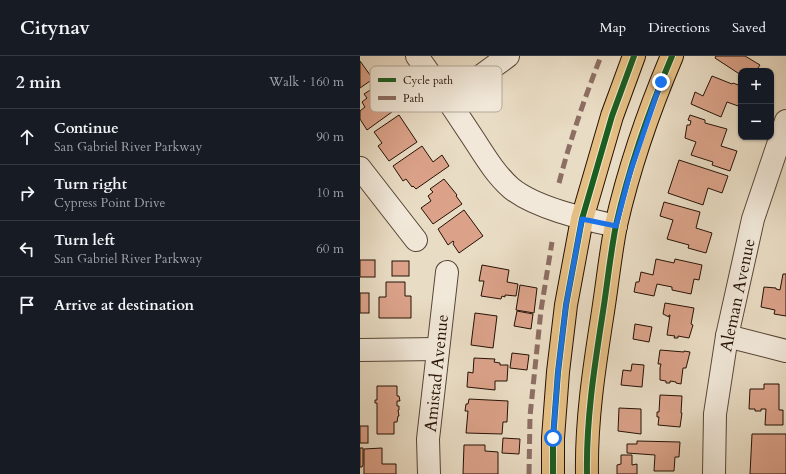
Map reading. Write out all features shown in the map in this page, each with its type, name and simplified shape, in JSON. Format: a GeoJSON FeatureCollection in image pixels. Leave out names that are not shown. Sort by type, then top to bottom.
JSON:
{"type":"FeatureCollection","features":[{"type":"Feature","properties":{"kind":"main road"},"geometry":{"type":"LineString","coordinates":[[553,474],[553,438],[558,372],[566,305],[582,219],[612,116],[634,56]]}},
{"type":"Feature","properties":{"kind":"main road"},"geometry":{"type":"LineString","coordinates":[[587,474],[587,446],[594,368],[616,226],[630,173],[661,82],[672,56]]}},
{"type":"Feature","properties":{"kind":"street"},"geometry":{"type":"LineString","coordinates":[[417,56],[424,66]]}},
{"type":"Feature","properties":{"kind":"street"},"geometry":{"type":"LineString","coordinates":[[494,66],[508,56]]}},
{"type":"Feature","properties":{"kind":"street"},"geometry":{"type":"LineString","coordinates":[[456,112],[493,168],[511,188],[530,200],[549,208],[582,219],[616,226]]}},
{"type":"Feature","properties":{"kind":"street","name":"Aleman Avenue"},"geometry":{"type":"LineString","coordinates":[[714,474],[715,414],[727,336],[753,219],[786,122]]}},
{"type":"Feature","properties":{"kind":"street"},"geometry":{"type":"LineString","coordinates":[[360,168],[416,240]]}},
{"type":"Feature","properties":{"kind":"street","name":"Amistad Avenue"},"geometry":{"type":"LineString","coordinates":[[429,474],[428,439],[448,272]]}},
{"type":"Feature","properties":{"kind":"street"},"geometry":{"type":"LineString","coordinates":[[727,336],[786,351]]}},
{"type":"Feature","properties":{"kind":"street"},"geometry":{"type":"LineString","coordinates":[[360,350],[438,349]]}},
{"type":"Feature","properties":{"kind":"building"},"geometry":{"type":"Polygon","coordinates":[[[716,56],[745,56],[760,65],[758,68],[738,68],[738,73],[715,58],[716,56]]]}},
{"type":"Feature","properties":{"kind":"building"},"geometry":{"type":"Polygon","coordinates":[[[360,61],[370,75],[370,81],[360,88],[360,61]]]}},
{"type":"Feature","properties":{"kind":"building"},"geometry":{"type":"Polygon","coordinates":[[[712,76],[738,85],[738,106],[727,102],[721,117],[691,104],[695,92],[703,96],[712,76]]]}},
{"type":"Feature","properties":{"kind":"building"},"geometry":{"type":"Polygon","coordinates":[[[370,90],[370,112],[392,112],[367,130],[360,119],[360,111],[365,107],[362,102],[367,98],[364,94],[370,90]]]}},
{"type":"Feature","properties":{"kind":"building"},"geometry":{"type":"Polygon","coordinates":[[[399,115],[417,142],[389,161],[378,146],[382,143],[374,132],[399,115]]]}},
{"type":"Feature","properties":{"kind":"building"},"geometry":{"type":"Polygon","coordinates":[[[690,115],[705,120],[705,123],[727,129],[721,146],[737,151],[730,171],[712,165],[713,162],[691,155],[696,142],[685,138],[687,125],[690,125],[691,121],[688,120],[690,115]]]}},
{"type":"Feature","properties":{"kind":"building"},"geometry":{"type":"Polygon","coordinates":[[[422,146],[433,162],[442,155],[449,166],[416,189],[413,186],[412,187],[406,179],[403,181],[393,166],[422,146]]]}},
{"type":"Feature","properties":{"kind":"building"},"geometry":{"type":"Polygon","coordinates":[[[679,160],[728,176],[722,193],[708,188],[703,205],[668,193],[679,160]]]}},
{"type":"Feature","properties":{"kind":"building"},"geometry":{"type":"Polygon","coordinates":[[[444,179],[457,195],[456,196],[462,204],[433,224],[421,208],[431,201],[428,196],[433,192],[430,189],[444,179]]]}},
{"type":"Feature","properties":{"kind":"building"},"geometry":{"type":"Polygon","coordinates":[[[664,202],[700,212],[696,228],[712,233],[706,253],[688,248],[689,245],[667,239],[673,220],[660,216],[664,202]]]}},
{"type":"Feature","properties":{"kind":"building"},"geometry":{"type":"Polygon","coordinates":[[[464,210],[483,236],[459,253],[453,244],[454,242],[453,241],[448,245],[438,229],[464,210]]]}},
{"type":"Feature","properties":{"kind":"building"},"geometry":{"type":"Polygon","coordinates":[[[656,259],[674,263],[675,259],[702,265],[699,280],[694,279],[691,294],[672,290],[672,287],[657,284],[654,296],[634,292],[636,282],[639,282],[641,272],[653,275],[656,259]]]}},
{"type":"Feature","properties":{"kind":"building"},"geometry":{"type":"Polygon","coordinates":[[[360,260],[375,260],[375,277],[360,277],[360,260]]]}},
{"type":"Feature","properties":{"kind":"building"},"geometry":{"type":"Polygon","coordinates":[[[392,261],[409,261],[409,276],[392,276],[392,261]]]}},
{"type":"Feature","properties":{"kind":"building"},"geometry":{"type":"Polygon","coordinates":[[[482,265],[509,270],[507,282],[518,284],[516,296],[505,295],[505,297],[502,296],[501,299],[481,296],[484,281],[479,281],[482,265]]]}},
{"type":"Feature","properties":{"kind":"building"},"geometry":{"type":"Polygon","coordinates":[[[783,274],[786,274],[786,316],[774,314],[775,310],[761,307],[764,287],[776,288],[780,290],[783,274]]]}},
{"type":"Feature","properties":{"kind":"building"},"geometry":{"type":"Polygon","coordinates":[[[386,282],[405,282],[405,296],[411,296],[411,318],[379,318],[379,297],[386,297],[386,282]]]}},
{"type":"Feature","properties":{"kind":"building"},"geometry":{"type":"Polygon","coordinates":[[[520,285],[537,288],[534,313],[516,310],[520,285]]]}},
{"type":"Feature","properties":{"kind":"building"},"geometry":{"type":"Polygon","coordinates":[[[360,293],[369,293],[369,313],[360,313],[360,293]]]}},
{"type":"Feature","properties":{"kind":"building"},"geometry":{"type":"Polygon","coordinates":[[[665,303],[694,308],[691,324],[693,325],[689,338],[678,336],[678,338],[674,338],[675,336],[667,335],[670,315],[669,317],[663,314],[665,303]]]}},
{"type":"Feature","properties":{"kind":"building"},"geometry":{"type":"Polygon","coordinates":[[[517,311],[533,314],[531,329],[514,326],[517,311]]]}},
{"type":"Feature","properties":{"kind":"building"},"geometry":{"type":"Polygon","coordinates":[[[475,313],[497,316],[493,348],[471,345],[475,313]]]}},
{"type":"Feature","properties":{"kind":"building"},"geometry":{"type":"Polygon","coordinates":[[[635,324],[652,327],[649,342],[633,339],[635,324]]]}},
{"type":"Feature","properties":{"kind":"building"},"geometry":{"type":"Polygon","coordinates":[[[660,350],[690,352],[686,368],[683,368],[681,384],[670,381],[670,383],[666,383],[666,381],[660,380],[661,364],[658,364],[660,350]]]}},
{"type":"Feature","properties":{"kind":"building"},"geometry":{"type":"Polygon","coordinates":[[[512,353],[529,355],[527,370],[510,368],[512,353]]]}},
{"type":"Feature","properties":{"kind":"building"},"geometry":{"type":"Polygon","coordinates":[[[474,358],[495,359],[494,362],[500,363],[500,365],[508,365],[507,381],[495,381],[495,390],[467,387],[468,372],[473,373],[474,358]]]}},
{"type":"Feature","properties":{"kind":"building"},"geometry":{"type":"Polygon","coordinates":[[[632,364],[644,365],[642,387],[621,385],[623,370],[631,371],[632,364]]]}},
{"type":"Feature","properties":{"kind":"building"},"geometry":{"type":"Polygon","coordinates":[[[764,384],[779,384],[779,410],[783,410],[783,425],[765,425],[766,409],[755,411],[755,409],[749,409],[750,389],[764,389],[764,384]]]}},
{"type":"Feature","properties":{"kind":"building"},"geometry":{"type":"Polygon","coordinates":[[[377,386],[397,386],[397,396],[399,396],[400,401],[397,401],[397,406],[399,406],[399,416],[397,422],[394,422],[394,434],[377,434],[377,403],[375,403],[375,400],[377,400],[377,386]]]}},
{"type":"Feature","properties":{"kind":"building"},"geometry":{"type":"Polygon","coordinates":[[[660,395],[682,396],[680,427],[658,425],[659,417],[657,417],[657,412],[659,412],[660,395]]]}},
{"type":"Feature","properties":{"kind":"building"},"geometry":{"type":"Polygon","coordinates":[[[469,399],[508,401],[507,422],[503,422],[502,434],[466,433],[468,411],[465,411],[466,404],[468,404],[469,399]]]}},
{"type":"Feature","properties":{"kind":"building"},"geometry":{"type":"Polygon","coordinates":[[[619,408],[641,409],[641,434],[618,431],[619,408]]]}},
{"type":"Feature","properties":{"kind":"building"},"geometry":{"type":"Polygon","coordinates":[[[360,426],[368,426],[368,443],[360,443],[360,426]]]}},
{"type":"Feature","properties":{"kind":"building"},"geometry":{"type":"Polygon","coordinates":[[[752,434],[786,434],[786,474],[750,474],[752,434]]]}},
{"type":"Feature","properties":{"kind":"building"},"geometry":{"type":"Polygon","coordinates":[[[503,438],[520,439],[519,454],[502,453],[503,438]]]}},
{"type":"Feature","properties":{"kind":"building"},"geometry":{"type":"Polygon","coordinates":[[[637,441],[680,442],[679,457],[675,457],[674,471],[654,471],[655,455],[627,453],[627,444],[637,444],[637,441]]]}},
{"type":"Feature","properties":{"kind":"building"},"geometry":{"type":"Polygon","coordinates":[[[464,445],[485,445],[485,451],[498,452],[498,474],[463,474],[464,445]]]}},
{"type":"Feature","properties":{"kind":"building"},"geometry":{"type":"Polygon","coordinates":[[[360,448],[363,448],[362,467],[360,467],[360,448]]]}},
{"type":"Feature","properties":{"kind":"building"},"geometry":{"type":"Polygon","coordinates":[[[382,448],[382,464],[396,464],[396,474],[364,474],[364,449],[382,448]]]}},
{"type":"Feature","properties":{"kind":"building"},"geometry":{"type":"Polygon","coordinates":[[[621,455],[632,455],[632,465],[637,464],[637,474],[617,474],[617,465],[621,464],[621,455]]]}},
{"type":"Feature","properties":{"kind":"marked path"},"geometry":{"type":"LineString","coordinates":[[559,183],[578,119],[601,56]]}},
{"type":"Feature","properties":{"kind":"marked path"},"geometry":{"type":"LineString","coordinates":[[529,474],[530,416],[541,310],[552,242]]}},
{"type":"Feature","properties":{"kind":"cycle path"},"geometry":{"type":"LineString","coordinates":[[553,474],[553,438],[558,372],[566,305],[582,219],[612,116],[634,56]]}},
{"type":"Feature","properties":{"kind":"cycle path"},"geometry":{"type":"LineString","coordinates":[[587,474],[591,396],[616,225],[640,139],[672,56]]}},
{"type":"Feature","properties":{"kind":"route"},"geometry":{"type":"LineString","coordinates":[[553,438],[558,372],[566,305],[582,219],[616,226],[630,173],[661,82]]}}]}
